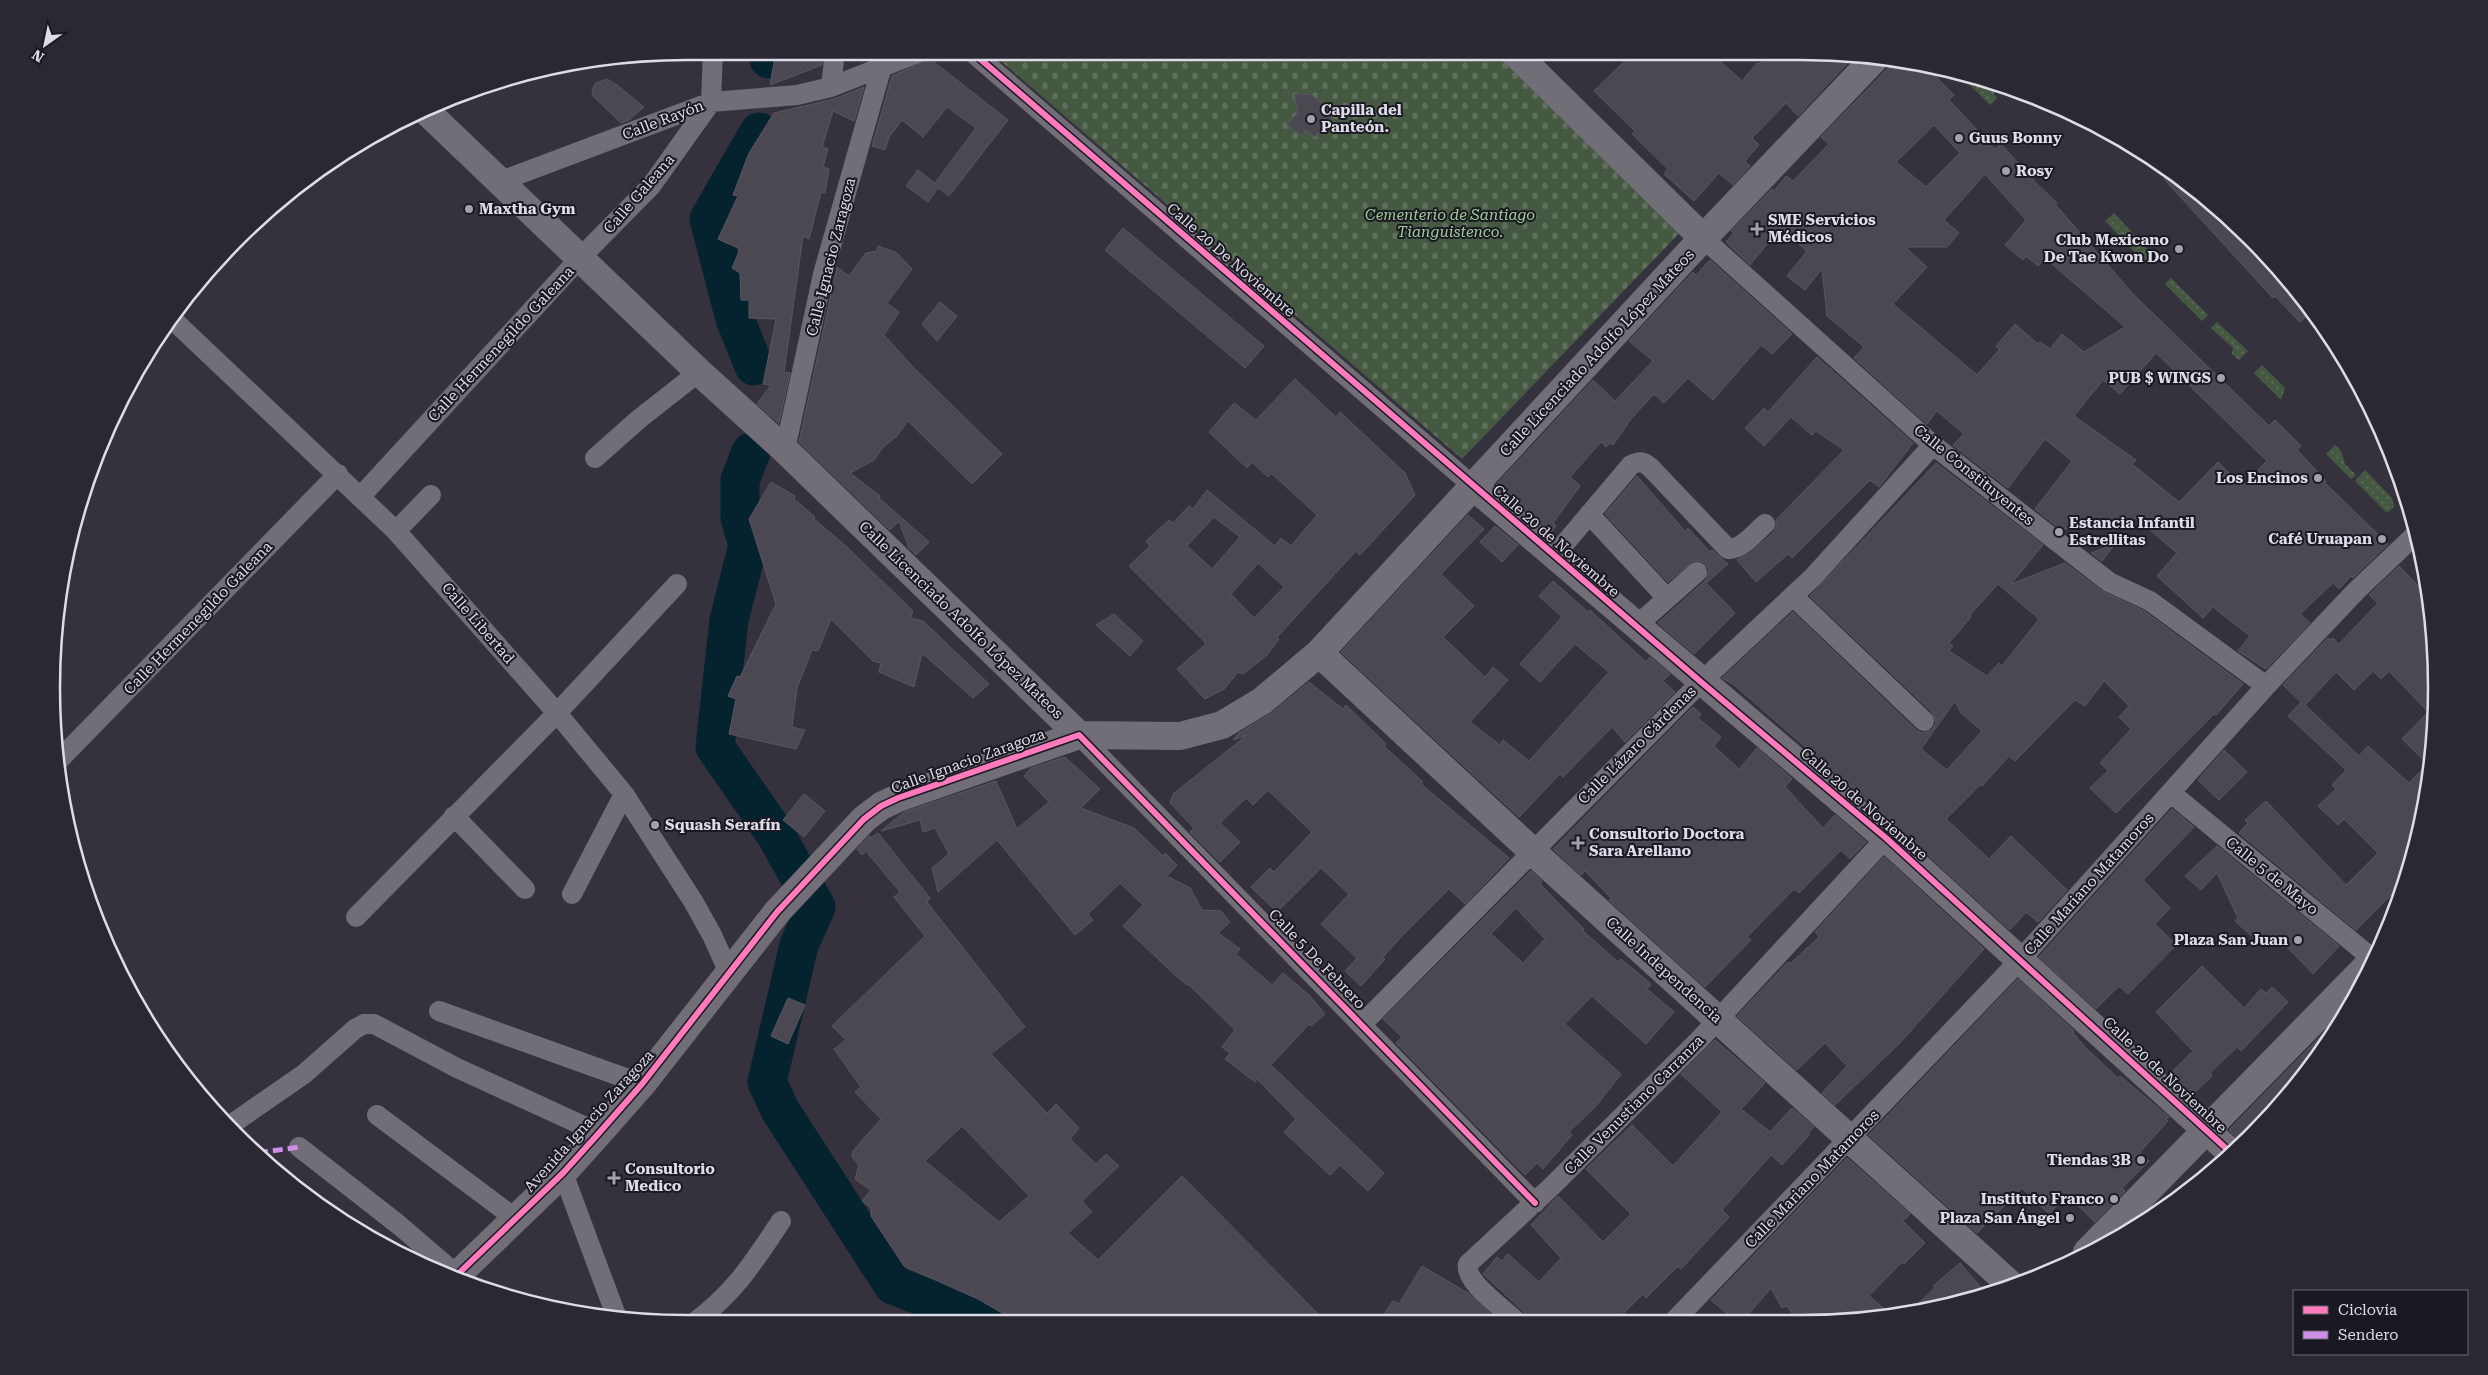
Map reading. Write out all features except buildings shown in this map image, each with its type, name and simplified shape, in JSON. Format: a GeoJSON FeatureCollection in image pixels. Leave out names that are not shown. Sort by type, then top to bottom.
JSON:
{"type":"FeatureCollection","features":[{"type":"Feature","properties":{"kind":"street"},"geometry":{"type":"LineString","coordinates":[[711,102],[713,60]]}},
{"type":"Feature","properties":{"kind":"street"},"geometry":{"type":"LineString","coordinates":[[831,87],[834,60]]}},
{"type":"Feature","properties":{"kind":"street","name":"Calle Rayón"},"geometry":{"type":"LineString","coordinates":[[501,181],[711,102],[797,95],[831,87],[898,60]]}},
{"type":"Feature","properties":{"kind":"street","name":"Calle 20 De Noviembre"},"geometry":{"type":"LineString","coordinates":[[981,60],[1473,486]]}},
{"type":"Feature","properties":{"kind":"street"},"geometry":{"type":"LineString","coordinates":[[1522,60],[1703,238]]}},
{"type":"Feature","properties":{"kind":"street","name":"Calle Licenciado Adolfo López Mateos"},"geometry":{"type":"LineString","coordinates":[[580,258],[699,372],[785,450],[1079,735],[1180,736],[1222,725],[1262,701],[1319,653],[1864,63]]}},
{"type":"Feature","properties":{"kind":"street","name":"Calle Ignacio Zaragoza"},"geometry":{"type":"LineString","coordinates":[[785,450],[823,274],[882,66]]}},
{"type":"Feature","properties":{"kind":"street","name":"Calle Galeana"},"geometry":{"type":"LineString","coordinates":[[580,258],[651,186],[711,102]]}},
{"type":"Feature","properties":{"kind":"street"},"geometry":{"type":"LineString","coordinates":[[431,115],[580,258]]}},
{"type":"Feature","properties":{"kind":"street","name":"Calle Constituyentes"},"geometry":{"type":"LineString","coordinates":[[1703,238],[1933,445],[2108,582],[2150,601],[2266,686]]}},
{"type":"Feature","properties":{"kind":"street","name":"Calle Hermenegildo Galeana"},"geometry":{"type":"LineString","coordinates":[[361,496],[580,258]]}},
{"type":"Feature","properties":{"kind":"street","name":"Calle Libertad"},"geometry":{"type":"LineString","coordinates":[[177,324],[338,474],[396,531],[557,713],[624,794],[693,901],[712,935],[729,973]]}},
{"type":"Feature","properties":{"kind":"street"},"geometry":{"type":"LineString","coordinates":[[595,458],[699,372]]}},
{"type":"Feature","properties":{"kind":"street","name":"Calle Lázaro Cárdenas"},"geometry":{"type":"LineString","coordinates":[[1362,1024],[1531,851],[1701,682],[1794,597],[1933,445]]}},
{"type":"Feature","properties":{"kind":"street"},"geometry":{"type":"LineString","coordinates":[[1556,555],[1630,465],[1637,461],[1644,462],[1650,467],[1728,549],[1734,550],[1765,524]]}},
{"type":"Feature","properties":{"kind":"street","name":"Calle Hermenegildo Galeana"},"geometry":{"type":"LineString","coordinates":[[64,755],[338,474]]}},
{"type":"Feature","properties":{"kind":"street","name":"Calle 20 de Noviembre"},"geometry":{"type":"LineString","coordinates":[[1473,486],[1886,838],[2021,959],[2226,1148]]}},
{"type":"Feature","properties":{"kind":"street"},"geometry":{"type":"LineString","coordinates":[[396,531],[431,496]]}},
{"type":"Feature","properties":{"kind":"street"},"geometry":{"type":"LineString","coordinates":[[1589,514],[1666,598]]}},
{"type":"Feature","properties":{"kind":"street","name":"Calle Mariano Matamoros"},"geometry":{"type":"LineString","coordinates":[[1680,1315],[2021,959],[2266,686],[2356,591],[2410,539]]}},
{"type":"Feature","properties":{"kind":"street"},"geometry":{"type":"LineString","coordinates":[[1636,626],[1697,572]]}},
{"type":"Feature","properties":{"kind":"street"},"geometry":{"type":"LineString","coordinates":[[356,917],[557,713],[677,584]]}},
{"type":"Feature","properties":{"kind":"street"},"geometry":{"type":"LineString","coordinates":[[1794,597],[1924,721]]}},
{"type":"Feature","properties":{"kind":"street","name":"Calle Independencia"},"geometry":{"type":"LineString","coordinates":[[1319,653],[1531,851],[2006,1280]]}},
{"type":"Feature","properties":{"kind":"street","name":"Calle Ignacio Zaragoza"},"geometry":{"type":"LineString","coordinates":[[729,973],[777,912],[864,819],[881,806],[898,798],[1079,735]]}},
{"type":"Feature","properties":{"kind":"street","name":"Calle 5 De Febrero"},"geometry":{"type":"LineString","coordinates":[[1079,735],[1535,1203]]}},
{"type":"Feature","properties":{"kind":"street","name":"Calle 5 de Mayo"},"geometry":{"type":"LineString","coordinates":[[2171,793],[2367,956]]}},
{"type":"Feature","properties":{"kind":"street"},"geometry":{"type":"LineString","coordinates":[[572,894],[624,794]]}},
{"type":"Feature","properties":{"kind":"street"},"geometry":{"type":"LineString","coordinates":[[454,816],[525,888]]}},
{"type":"Feature","properties":{"kind":"street","name":"Calle Venustiano Carranza"},"geometry":{"type":"LineString","coordinates":[[1510,1315],[1472,1280],[1467,1270],[1468,1264],[1535,1203],[1719,1020],[1886,838]]}},
{"type":"Feature","properties":{"kind":"street","name":"Avenida Ignacio Zaragoza"},"geometry":{"type":"LineString","coordinates":[[460,1272],[563,1173],[599,1133],[642,1084],[729,973]]}},
{"type":"Feature","properties":{"kind":"street"},"geometry":{"type":"LineString","coordinates":[[2100,1238],[2358,974]]}},
{"type":"Feature","properties":{"kind":"street"},"geometry":{"type":"LineString","coordinates":[[439,1010],[642,1084]]}},
{"type":"Feature","properties":{"kind":"street"},"geometry":{"type":"LineString","coordinates":[[235,1122],[304,1074],[355,1029],[364,1024],[374,1024],[457,1068],[599,1133]]}},
{"type":"Feature","properties":{"kind":"street"},"geometry":{"type":"LineString","coordinates":[[377,1115],[516,1219]]}},
{"type":"Feature","properties":{"kind":"street"},"geometry":{"type":"LineString","coordinates":[[299,1147],[399,1225],[448,1268]]}},
{"type":"Feature","properties":{"kind":"street","name":"Avenida Ignacio Zaragoza"},"geometry":{"type":"LineString","coordinates":[[563,1173],[614,1311]]}},
{"type":"Feature","properties":{"kind":"street"},"geometry":{"type":"LineString","coordinates":[[704,1315],[721,1302],[746,1274],[781,1221]]}},
{"type":"Feature","properties":{"kind":"green space","name":"Cementerio de Santiago Tianguistenco."},"geometry":{"type":"Polygon","coordinates":[[[1000,60],[1527,60],[1691,221],[1462,459],[1000,60]]]}},
{"type":"Feature","properties":{"kind":"green space"},"geometry":{"type":"Polygon","coordinates":[[[1967,82],[1994,91],[1997,98],[1990,105],[1967,82]]]}},
{"type":"Feature","properties":{"kind":"green space"},"geometry":{"type":"Polygon","coordinates":[[[2114,213],[2150,252],[2144,262],[2105,221],[2114,213]]]}},
{"type":"Feature","properties":{"kind":"green space"},"geometry":{"type":"Polygon","coordinates":[[[2171,278],[2208,315],[2202,321],[2165,284],[2171,278]]]}},
{"type":"Feature","properties":{"kind":"green space"},"geometry":{"type":"Polygon","coordinates":[[[2217,322],[2248,351],[2239,360],[2232,354],[2233,348],[2211,328],[2217,322]]]}},
{"type":"Feature","properties":{"kind":"green space"},"geometry":{"type":"Polygon","coordinates":[[[2262,365],[2285,388],[2281,400],[2254,373],[2262,365]]]}},
{"type":"Feature","properties":{"kind":"green space"},"geometry":{"type":"Polygon","coordinates":[[[2335,445],[2341,451],[2345,464],[2356,475],[2351,479],[2326,454],[2335,445]]]}},
{"type":"Feature","properties":{"kind":"green space"},"geometry":{"type":"Polygon","coordinates":[[[2365,470],[2392,498],[2394,507],[2387,513],[2355,481],[2365,470]]]}},
{"type":"Feature","properties":{"kind":"waterway"},"geometry":{"type":"LineString","coordinates":[[754,366],[735,319],[709,219],[759,132]]}},
{"type":"Feature","properties":{"kind":"waterway"},"geometry":{"type":"LineString","coordinates":[[751,452],[740,480],[740,518],[748,545],[729,620],[715,747],[776,835],[816,907],[799,945],[767,1082],[780,1110],[893,1285],[970,1315]]}},
{"type":"Feature","properties":{"kind":"marked path"},"geometry":{"type":"LineString","coordinates":[[266,1152],[299,1147]]}},
{"type":"Feature","properties":{"kind":"cycle path"},"geometry":{"type":"LineString","coordinates":[[981,60],[1701,682],[1886,838],[2226,1148]]}},
{"type":"Feature","properties":{"kind":"cycle path"},"geometry":{"type":"LineString","coordinates":[[460,1272],[563,1173],[599,1133],[642,1084],[777,912],[864,819],[881,806],[898,798],[1079,735],[1535,1203]]}},
{"type":"Feature","properties":{"kind":"place","name":"Capilla del Panteón."},"geometry":{"type":"Point","coordinates":[1311,119]}},
{"type":"Feature","properties":{"kind":"place","name":"Guus Bonny"},"geometry":{"type":"Point","coordinates":[1959,138]}},
{"type":"Feature","properties":{"kind":"place","name":"Rosy"},"geometry":{"type":"Point","coordinates":[2006,171]}},
{"type":"Feature","properties":{"kind":"place","name":"Maxtha Gym"},"geometry":{"type":"Point","coordinates":[469,209]}},
{"type":"Feature","properties":{"kind":"place","name":"SME Servicios Médicos"},"geometry":{"type":"Point","coordinates":[1757,229]}},
{"type":"Feature","properties":{"kind":"place","name":"Club Mexicano De Tae Kwon Do"},"geometry":{"type":"Point","coordinates":[2179,249]}},
{"type":"Feature","properties":{"kind":"place","name":"PUB $ WINGS"},"geometry":{"type":"Point","coordinates":[2221,378]}},
{"type":"Feature","properties":{"kind":"place","name":"Los Encinos"},"geometry":{"type":"Point","coordinates":[2318,478]}},
{"type":"Feature","properties":{"kind":"place","name":"Estancia Infantil Estrellitas"},"geometry":{"type":"Point","coordinates":[2059,532]}},
{"type":"Feature","properties":{"kind":"place","name":"Café Uruapan"},"geometry":{"type":"Point","coordinates":[2382,539]}},
{"type":"Feature","properties":{"kind":"place","name":"Squash Serafín"},"geometry":{"type":"Point","coordinates":[655,825]}},
{"type":"Feature","properties":{"kind":"place","name":"Consultorio Doctora Sara Arellano"},"geometry":{"type":"Point","coordinates":[1578,843]}},
{"type":"Feature","properties":{"kind":"place","name":"Plaza San Juan"},"geometry":{"type":"Point","coordinates":[2298,940]}},
{"type":"Feature","properties":{"kind":"place","name":"Tiendas 3B"},"geometry":{"type":"Point","coordinates":[2141,1160]}},
{"type":"Feature","properties":{"kind":"place","name":"Consultorio Medico"},"geometry":{"type":"Point","coordinates":[614,1178]}},
{"type":"Feature","properties":{"kind":"place","name":"Instituto Franco"},"geometry":{"type":"Point","coordinates":[2114,1199]}},
{"type":"Feature","properties":{"kind":"place","name":"Plaza San Ángel"},"geometry":{"type":"Point","coordinates":[2070,1218]}}]}
